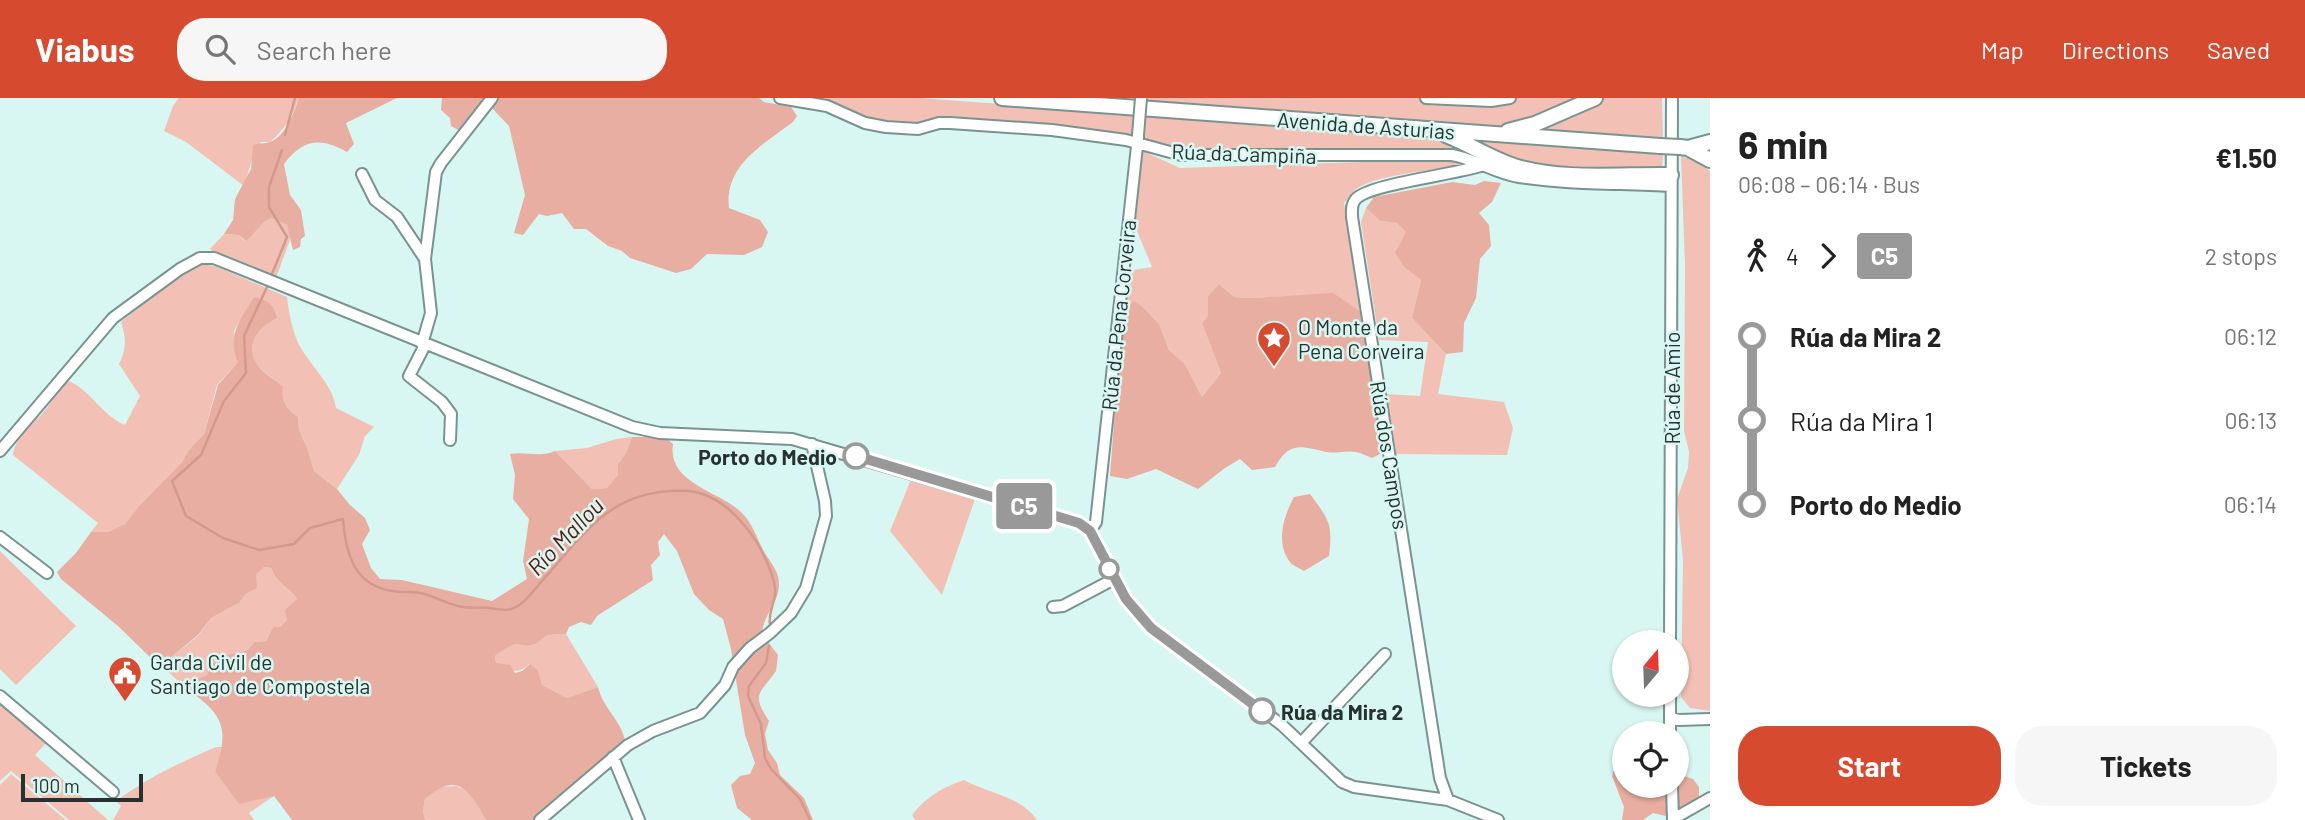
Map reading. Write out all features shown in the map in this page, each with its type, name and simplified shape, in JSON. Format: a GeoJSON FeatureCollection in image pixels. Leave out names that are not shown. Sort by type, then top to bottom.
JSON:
{"type":"FeatureCollection","features":[{"type":"Feature","properties":{"kind":"main road","name":"Avenida de Asturias"},"geometry":{"type":"LineString","coordinates":[[1002,98],[1684,148]]}},
{"type":"Feature","properties":{"kind":"main road"},"geometry":{"type":"LineString","coordinates":[[1486,133],[1517,130],[1595,98]]}},
{"type":"Feature","properties":{"kind":"main road"},"geometry":{"type":"LineString","coordinates":[[1434,130],[1497,160],[1535,171],[1671,180]]}},
{"type":"Feature","properties":{"kind":"main road"},"geometry":{"type":"LineString","coordinates":[[1684,148],[1710,142]]}},
{"type":"Feature","properties":{"kind":"main road"},"geometry":{"type":"LineString","coordinates":[[1684,148],[1710,160]]}},
{"type":"Feature","properties":{"kind":"street"},"geometry":{"type":"LineString","coordinates":[[450,440],[451,414],[442,402],[409,376],[423,345],[432,313],[425,259],[436,173],[492,98]]}},
{"type":"Feature","properties":{"kind":"street","name":"Rúa da Campiña"},"geometry":{"type":"LineString","coordinates":[[780,98],[827,106],[865,123],[909,130],[939,122],[1052,130],[1138,138],[1153,148],[1181,155],[1452,155],[1504,174],[1556,182],[1671,180]]}},
{"type":"Feature","properties":{"kind":"street","name":"Rúa da Pena Corveira"},"geometry":{"type":"LineString","coordinates":[[1090,531],[1096,522],[1141,98]]}},
{"type":"Feature","properties":{"kind":"street"},"geometry":{"type":"LineString","coordinates":[[1426,98],[1491,101],[1510,98]]}},
{"type":"Feature","properties":{"kind":"street","name":"Rúa de Amio"},"geometry":{"type":"LineString","coordinates":[[1670,99],[1670,630]]}},
{"type":"Feature","properties":{"kind":"street","name":"Rúa dos Campos"},"geometry":{"type":"LineString","coordinates":[[1448,800],[1440,778],[1352,216],[1356,198],[1368,192],[1483,165]]}},
{"type":"Feature","properties":{"kind":"street"},"geometry":{"type":"LineString","coordinates":[[362,174],[375,200],[397,217],[425,259]]}},
{"type":"Feature","properties":{"kind":"street"},"geometry":{"type":"LineString","coordinates":[[0,452],[113,318],[180,269],[200,258],[214,258],[423,345],[632,427],[660,433],[761,437],[812,444],[1079,523],[1090,531],[1126,599],[1151,628],[1282,725],[1348,785],[1448,800],[1498,820]]}},
{"type":"Feature","properties":{"kind":"street"},"geometry":{"type":"LineString","coordinates":[[540,820],[628,744],[700,713],[725,685],[733,667],[750,648],[777,626],[800,600],[826,516],[812,444]]}},
{"type":"Feature","properties":{"kind":"street"},"geometry":{"type":"LineString","coordinates":[[0,537],[47,573]]}},
{"type":"Feature","properties":{"kind":"street"},"geometry":{"type":"LineString","coordinates":[[1053,607],[1063,606],[1114,579]]}},
{"type":"Feature","properties":{"kind":"street"},"geometry":{"type":"LineString","coordinates":[[1301,743],[1385,654]]}},
{"type":"Feature","properties":{"kind":"street"},"geometry":{"type":"LineString","coordinates":[[0,696],[113,792]]}},
{"type":"Feature","properties":{"kind":"street"},"geometry":{"type":"LineString","coordinates":[[1671,707],[1671,721]]}},
{"type":"Feature","properties":{"kind":"street"},"geometry":{"type":"LineString","coordinates":[[1678,707],[1693,719]]}},
{"type":"Feature","properties":{"kind":"street"},"geometry":{"type":"LineString","coordinates":[[1671,717],[1710,719]]}},
{"type":"Feature","properties":{"kind":"street"},"geometry":{"type":"LineString","coordinates":[[1689,721],[1693,719]]}},
{"type":"Feature","properties":{"kind":"street"},"geometry":{"type":"LineString","coordinates":[[613,757],[639,820]]}},
{"type":"Feature","properties":{"kind":"street"},"geometry":{"type":"LineString","coordinates":[[1672,798],[1673,820],[1710,798]]}},
{"type":"Feature","properties":{"kind":"shaded area"},"geometry":{"type":"Polygon","coordinates":[[[179,98],[299,98],[291,117],[280,132],[270,142],[261,142],[253,156],[244,186],[186,142],[164,131],[173,106],[179,98]]]}},
{"type":"Feature","properties":{"kind":"shaded area"},"geometry":{"type":"Polygon","coordinates":[[[299,98],[397,98],[346,123],[354,144],[347,152],[328,144],[312,143],[298,149],[284,164],[290,195],[301,210],[305,236],[301,239],[300,247],[293,250],[287,225],[271,218],[246,241],[239,235],[224,234],[233,220],[235,199],[251,169],[253,145],[270,142],[281,135],[299,98]]]}},
{"type":"Feature","properties":{"kind":"shaded area"},"geometry":{"type":"Polygon","coordinates":[[[442,98],[759,98],[764,102],[791,107],[797,116],[748,157],[739,168],[729,193],[729,208],[760,220],[768,232],[762,247],[744,255],[707,254],[691,269],[676,273],[630,258],[586,229],[574,229],[562,213],[547,216],[539,214],[523,235],[514,233],[525,195],[509,126],[491,107],[460,131],[451,126],[450,118],[441,110],[442,98]]]}},
{"type":"Feature","properties":{"kind":"shaded area"},"geometry":{"type":"Polygon","coordinates":[[[812,98],[920,98],[1419,135],[1442,139],[1518,171],[1662,181],[1568,181],[1537,177],[1497,169],[1472,157],[1445,153],[1181,152],[1149,142],[1142,136],[1029,125],[943,118],[910,126],[890,126],[863,120],[812,98]]]}},
{"type":"Feature","properties":{"kind":"shaded area"},"geometry":{"type":"Polygon","coordinates":[[[1094,98],[1662,98],[1663,140],[1094,98]]]}},
{"type":"Feature","properties":{"kind":"shaded area"},"geometry":{"type":"Polygon","coordinates":[[[1467,138],[1663,155],[1662,169],[1558,169],[1520,163],[1467,138]]]}},
{"type":"Feature","properties":{"kind":"shaded area"},"geometry":{"type":"Polygon","coordinates":[[[1143,151],[1180,168],[1454,159],[1473,166],[1411,173],[1378,180],[1364,184],[1346,200],[1344,203],[1360,311],[1333,294],[1234,297],[1219,284],[1208,296],[1208,315],[1202,323],[1221,373],[1202,397],[1185,364],[1169,350],[1159,324],[1142,306],[1133,302],[1122,317],[1127,271],[1152,267],[1134,224],[1139,154],[1143,151]]]}},
{"type":"Feature","properties":{"kind":"shaded area"},"geometry":{"type":"Polygon","coordinates":[[[1681,156],[1694,160],[1710,171],[1710,711],[1689,707],[1689,630],[1682,630],[1683,560],[1677,499],[1688,468],[1689,452],[1684,431],[1685,265],[1681,156]]]}},
{"type":"Feature","properties":{"kind":"shaded area"},"geometry":{"type":"Polygon","coordinates":[[[1484,181],[1501,183],[1492,202],[1479,213],[1489,225],[1491,246],[1480,259],[1476,298],[1464,323],[1463,352],[1446,354],[1412,318],[1421,280],[1405,268],[1395,253],[1406,232],[1397,223],[1380,221],[1366,208],[1374,197],[1452,182],[1475,185],[1484,181]]]}},
{"type":"Feature","properties":{"kind":"shaded area"},"geometry":{"type":"Polygon","coordinates":[[[1366,208],[1380,221],[1397,223],[1407,232],[1405,268],[1421,280],[1412,318],[1446,354],[1438,394],[1504,402],[1513,428],[1507,455],[1396,454],[1386,394],[1420,396],[1428,342],[1379,340],[1361,222],[1366,208]]]}},
{"type":"Feature","properties":{"kind":"shaded area"},"geometry":{"type":"Polygon","coordinates":[[[271,218],[287,225],[291,237],[276,278],[216,254],[210,249],[224,234],[239,235],[245,241],[271,218]]]}},
{"type":"Feature","properties":{"kind":"shaded area"},"geometry":{"type":"Polygon","coordinates":[[[201,264],[215,266],[287,297],[299,344],[327,385],[336,408],[374,427],[365,436],[359,455],[337,489],[314,471],[299,430],[298,417],[285,404],[282,387],[251,355],[252,340],[268,323],[254,297],[234,331],[238,362],[217,385],[204,434],[125,524],[108,532],[91,532],[98,523],[13,455],[14,449],[20,437],[68,381],[82,389],[109,415],[125,425],[140,396],[119,364],[125,343],[121,322],[180,274],[201,264]]]}},
{"type":"Feature","properties":{"kind":"shaded area"},"geometry":{"type":"Polygon","coordinates":[[[1219,284],[1234,297],[1333,293],[1360,311],[1386,451],[1372,458],[1360,453],[1297,447],[1286,453],[1275,467],[1252,470],[1240,459],[1198,489],[1156,469],[1127,479],[1110,476],[1122,317],[1133,301],[1142,306],[1159,324],[1169,350],[1185,364],[1202,397],[1221,373],[1202,323],[1208,315],[1208,296],[1219,284]]]}},
{"type":"Feature","properties":{"kind":"shaded area"},"geometry":{"type":"Polygon","coordinates":[[[254,297],[269,303],[277,318],[263,327],[254,339],[252,353],[255,360],[263,371],[283,387],[284,401],[298,417],[299,430],[314,471],[337,489],[365,518],[370,530],[362,544],[371,568],[380,579],[402,580],[492,601],[527,579],[523,561],[529,519],[513,499],[515,475],[510,454],[544,454],[555,451],[592,489],[607,488],[618,475],[618,464],[632,437],[665,437],[673,444],[673,458],[686,478],[732,505],[750,523],[779,580],[778,591],[762,634],[778,655],[776,671],[762,689],[759,699],[769,721],[765,734],[768,750],[777,763],[780,775],[804,798],[813,820],[752,820],[737,808],[731,785],[740,776],[750,774],[755,763],[745,735],[731,649],[723,619],[709,610],[694,594],[677,551],[664,534],[658,542],[660,555],[651,565],[653,580],[597,616],[591,625],[581,622],[569,627],[566,634],[547,635],[536,644],[528,646],[515,644],[495,656],[496,663],[510,665],[515,673],[530,664],[538,670],[542,685],[567,698],[598,687],[625,740],[532,820],[486,820],[468,793],[462,787],[454,785],[436,790],[425,799],[425,820],[292,820],[274,796],[239,804],[215,771],[222,745],[221,725],[210,708],[189,691],[189,682],[207,675],[214,663],[230,654],[248,650],[254,642],[266,641],[273,627],[280,627],[287,620],[285,610],[297,599],[294,594],[277,579],[271,568],[264,567],[256,574],[257,588],[246,594],[239,603],[211,618],[198,635],[170,658],[167,671],[61,579],[57,572],[76,553],[91,532],[108,532],[125,524],[204,434],[218,385],[238,362],[234,336],[254,297]]]}},
{"type":"Feature","properties":{"kind":"shaded area"},"geometry":{"type":"Polygon","coordinates":[[[632,437],[618,464],[618,475],[608,488],[592,489],[555,451],[587,448],[632,437]]]}},
{"type":"Feature","properties":{"kind":"shaded area"},"geometry":{"type":"Polygon","coordinates":[[[912,477],[976,496],[942,595],[890,531],[912,477]]]}},
{"type":"Feature","properties":{"kind":"shaded area"},"geometry":{"type":"Polygon","coordinates":[[[1310,494],[1328,522],[1330,545],[1329,556],[1304,571],[1291,563],[1285,554],[1282,538],[1287,512],[1294,497],[1310,494]]]}},
{"type":"Feature","properties":{"kind":"shaded area"},"geometry":{"type":"Polygon","coordinates":[[[0,551],[76,626],[16,685],[0,669],[0,551]]]}},
{"type":"Feature","properties":{"kind":"shaded area"},"geometry":{"type":"Polygon","coordinates":[[[264,567],[271,568],[277,579],[297,599],[287,620],[280,627],[273,627],[266,641],[254,642],[248,650],[230,654],[207,675],[189,682],[189,691],[167,671],[170,658],[198,636],[211,618],[239,603],[246,594],[256,588],[255,574],[264,567]]]}},
{"type":"Feature","properties":{"kind":"shaded area"},"geometry":{"type":"Polygon","coordinates":[[[566,634],[598,687],[567,698],[542,685],[538,670],[529,664],[517,671],[496,663],[495,656],[515,644],[528,646],[536,644],[546,635],[566,634]]]}},
{"type":"Feature","properties":{"kind":"shaded area"},"geometry":{"type":"Polygon","coordinates":[[[0,703],[47,742],[35,755],[108,820],[69,820],[11,771],[0,781],[0,703]]]}},
{"type":"Feature","properties":{"kind":"shaded area"},"geometry":{"type":"Polygon","coordinates":[[[216,747],[224,747],[215,771],[274,796],[249,813],[254,820],[113,820],[121,806],[116,801],[164,771],[216,747]]]}},
{"type":"Feature","properties":{"kind":"shaded area"},"geometry":{"type":"Polygon","coordinates":[[[11,774],[66,820],[0,820],[0,785],[11,774]]]}},
{"type":"Feature","properties":{"kind":"shaded area"},"geometry":{"type":"Polygon","coordinates":[[[1689,778],[1693,779],[1699,787],[1699,797],[1690,805],[1676,809],[1677,798],[1689,798],[1689,778]]]}},
{"type":"Feature","properties":{"kind":"shaded area"},"geometry":{"type":"Polygon","coordinates":[[[964,780],[1013,800],[1037,820],[915,820],[912,815],[924,802],[941,790],[964,780]]]}},
{"type":"Feature","properties":{"kind":"shaded area"},"geometry":{"type":"Polygon","coordinates":[[[456,786],[469,791],[486,820],[425,820],[425,799],[439,787],[456,786]]]}},
{"type":"Feature","properties":{"kind":"shaded area"},"geometry":{"type":"Polygon","coordinates":[[[1621,798],[1669,798],[1670,811],[1666,816],[1653,813],[1643,820],[1622,820],[1624,807],[1621,798]]]}},
{"type":"Feature","properties":{"kind":"waterway"},"geometry":{"type":"LineString","coordinates":[[285,135],[295,98]]}},
{"type":"Feature","properties":{"kind":"waterway"},"geometry":{"type":"LineString","coordinates":[[272,274],[287,237],[269,207],[269,187],[282,150]]}},
{"type":"Feature","properties":{"kind":"waterway","name":"Río Mallou"},"geometry":{"type":"LineString","coordinates":[[267,287],[244,336],[246,373],[224,401],[201,455],[172,481],[186,516],[223,538],[259,550],[294,544],[310,528],[343,519],[352,561],[367,581],[391,591],[423,593],[463,607],[506,610],[524,601],[573,545],[604,515],[640,496],[688,491],[704,494],[718,502],[745,526],[756,541],[765,557],[775,588],[770,624]]}},
{"type":"Feature","properties":{"kind":"waterway","name":"Río Mallou"},"geometry":{"type":"LineString","coordinates":[[769,646],[766,663],[749,686],[748,696],[761,724],[765,758],[771,769],[800,799],[810,820]]}},
{"type":"Feature","properties":{"kind":"bus line","name":"C5"},"geometry":{"type":"LineString","coordinates":[[856,456],[1079,523],[1090,531],[1126,599],[1151,628],[1262,711]]}},
{"type":"Feature","properties":{"kind":"place","name":"O Monte da Pena Corveira"},"geometry":{"type":"Point","coordinates":[1274,368]}},
{"type":"Feature","properties":{"kind":"place","name":"Porto do Medio"},"geometry":{"type":"Point","coordinates":[856,456]}},
{"type":"Feature","properties":{"kind":"place","name":"Garda Civil de Santiago de Compostela"},"geometry":{"type":"Point","coordinates":[125,703]}},
{"type":"Feature","properties":{"kind":"place","name":"Rúa da Mira 2"},"geometry":{"type":"Point","coordinates":[1262,711]}}]}
